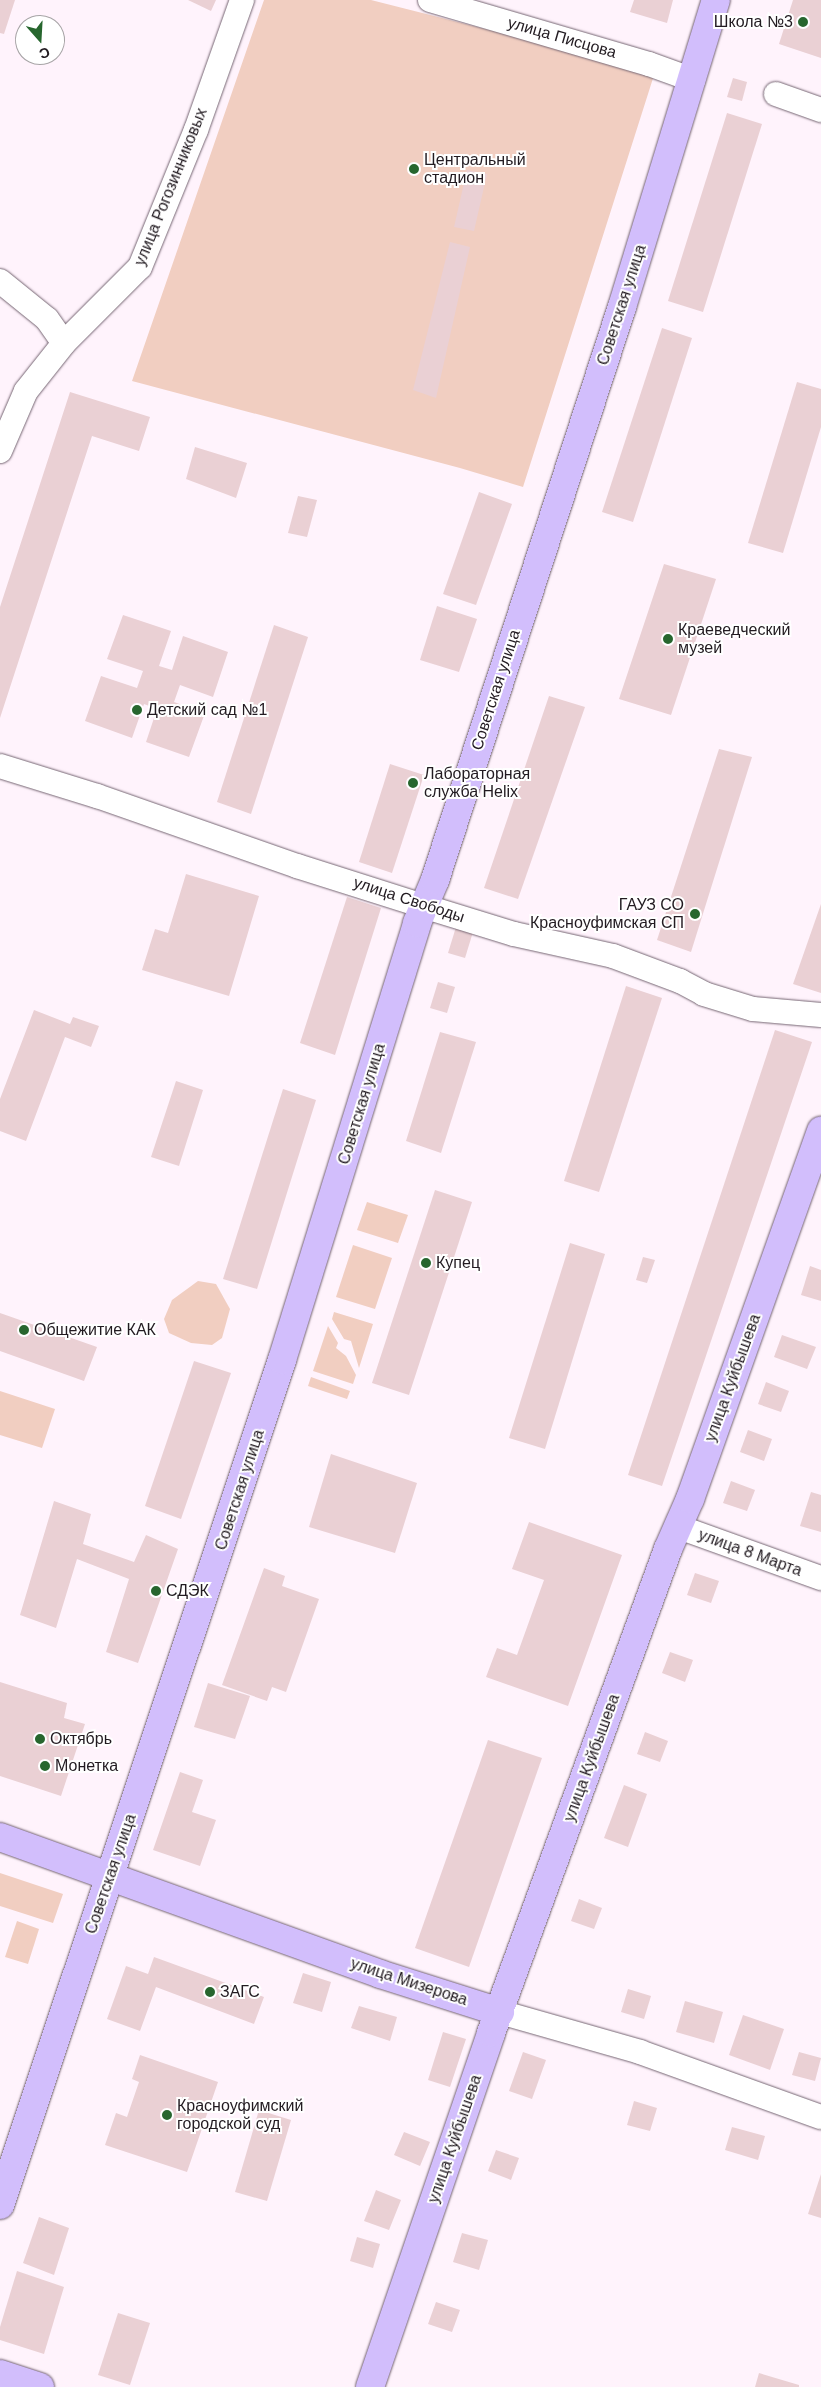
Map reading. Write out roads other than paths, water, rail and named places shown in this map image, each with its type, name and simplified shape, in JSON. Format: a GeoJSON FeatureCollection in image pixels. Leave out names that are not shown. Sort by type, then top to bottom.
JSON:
{"type":"FeatureCollection","features":[{"type":"Feature","properties":{"kind":"main road","name":"Советская улица"},"geometry":{"type":"LineString","coordinates":[[0,2205],[108,1874],[154,1753],[282,1360],[423,906],[435,880],[693,80],[716,0]]}},
{"type":"Feature","properties":{"kind":"main road","name":"улица Куйбышева"},"geometry":{"type":"LineString","coordinates":[[370,2387],[500,2012],[668,1549],[679,1527],[821,1132]]}},
{"type":"Feature","properties":{"kind":"main road","name":"улица Мизерова"},"geometry":{"type":"LineString","coordinates":[[0,1837],[108,1874],[380,1974],[500,2012]]}},
{"type":"Feature","properties":{"kind":"main road"},"geometry":{"type":"LineString","coordinates":[[0,2374],[40,2387]]}},
{"type":"Feature","properties":{"kind":"street","name":"улица Рогозинниковых"},"geometry":{"type":"LineString","coordinates":[[0,451],[26,391],[64,343],[140,267],[196,130],[242,0]]}},
{"type":"Feature","properties":{"kind":"street","name":"улица Писцова"},"geometry":{"type":"LineString","coordinates":[[430,0],[693,80]]}},
{"type":"Feature","properties":{"kind":"street"},"geometry":{"type":"LineString","coordinates":[[776,94],[821,110]]}},
{"type":"Feature","properties":{"kind":"street"},"geometry":{"type":"LineString","coordinates":[[0,281],[46,319],[64,343]]}},
{"type":"Feature","properties":{"kind":"street","name":"улица Свободы"},"geometry":{"type":"LineString","coordinates":[[0,766],[423,906],[514,934],[613,956],[680,981],[704,994],[753,1009],[821,1015]]}},
{"type":"Feature","properties":{"kind":"street","name":"улица 8 Марта"},"geometry":{"type":"LineString","coordinates":[[679,1527],[821,1578]]}},
{"type":"Feature","properties":{"kind":"street","name":"улица Мизерова"},"geometry":{"type":"LineString","coordinates":[[500,2012],[640,2052],[821,2117]]}},
{"type":"Feature","properties":{"kind":"place","name":"Школа №3"},"geometry":{"type":"Point","coordinates":[803,22]}},
{"type":"Feature","properties":{"kind":"place","name":"Центральный стадион"},"geometry":{"type":"Point","coordinates":[414,169]}},
{"type":"Feature","properties":{"kind":"place","name":"Краеведческий музей"},"geometry":{"type":"Point","coordinates":[668,639]}},
{"type":"Feature","properties":{"kind":"place","name":"Детский сад №1"},"geometry":{"type":"Point","coordinates":[137,710]}},
{"type":"Feature","properties":{"kind":"place","name":"Лабораторная служба Helix"},"geometry":{"type":"Point","coordinates":[413,783]}},
{"type":"Feature","properties":{"kind":"place","name":"ГАУЗ СО Красноуфимская СП"},"geometry":{"type":"Point","coordinates":[695,914]}},
{"type":"Feature","properties":{"kind":"place","name":"Купец"},"geometry":{"type":"Point","coordinates":[426,1263]}},
{"type":"Feature","properties":{"kind":"place","name":"Общежитие КАК"},"geometry":{"type":"Point","coordinates":[24,1330]}},
{"type":"Feature","properties":{"kind":"place","name":"СДЭК"},"geometry":{"type":"Point","coordinates":[156,1591]}},
{"type":"Feature","properties":{"kind":"place","name":"Октябрь"},"geometry":{"type":"Point","coordinates":[40,1739]}},
{"type":"Feature","properties":{"kind":"place","name":"Монетка"},"geometry":{"type":"Point","coordinates":[45,1766]}},
{"type":"Feature","properties":{"kind":"place","name":"ЗАГС"},"geometry":{"type":"Point","coordinates":[210,1992]}},
{"type":"Feature","properties":{"kind":"place","name":"Красноуфимский городской суд"},"geometry":{"type":"Point","coordinates":[167,2115]}}]}
